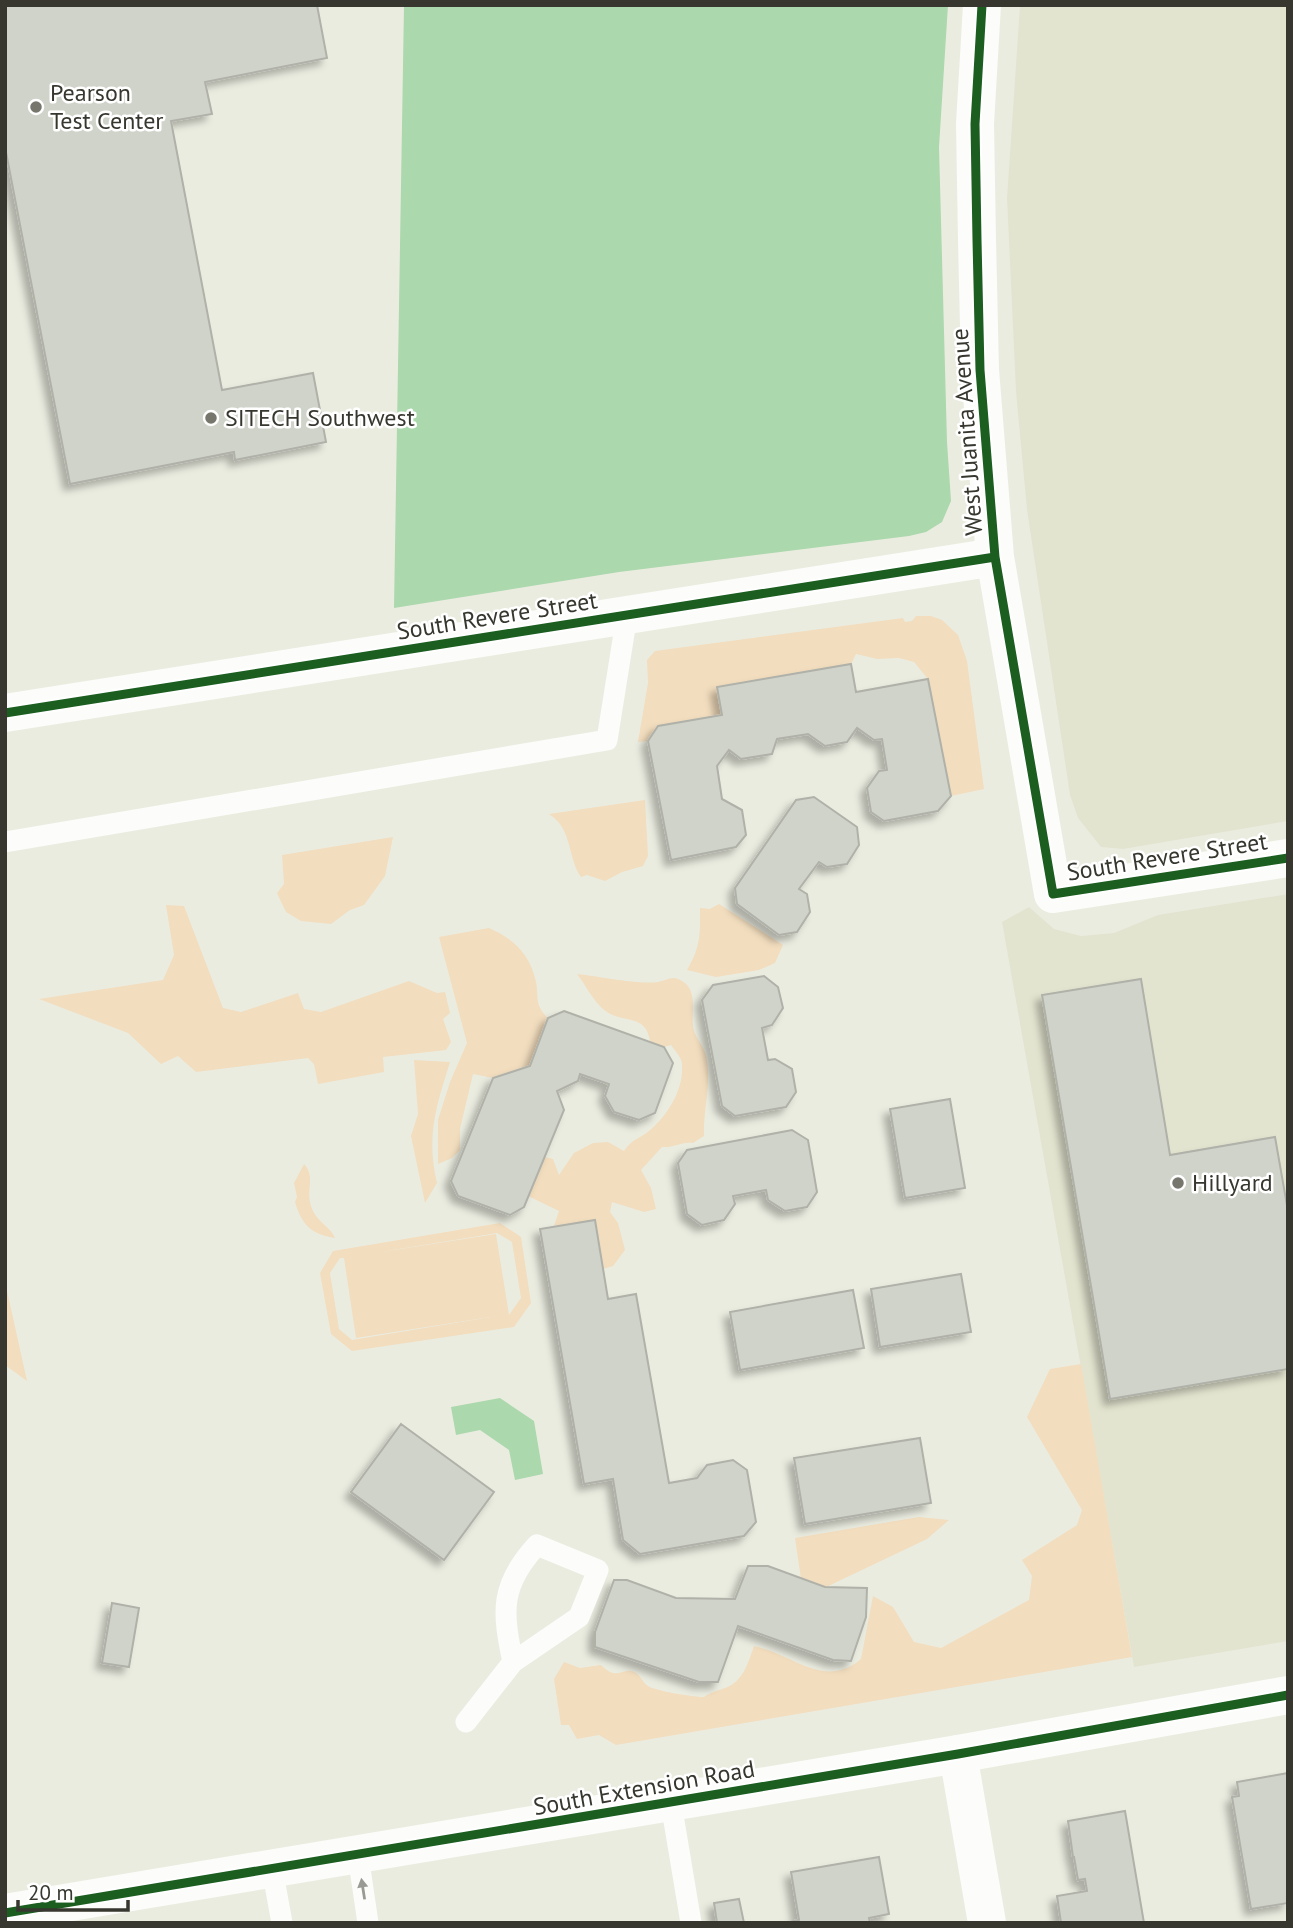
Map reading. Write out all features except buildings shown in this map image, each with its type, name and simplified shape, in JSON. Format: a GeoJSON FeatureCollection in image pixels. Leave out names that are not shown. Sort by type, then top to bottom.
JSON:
{"type":"FeatureCollection","features":[{"type":"Feature","properties":{"kind":"street","name":"West Juanita Avenue"},"geometry":{"type":"LineString","coordinates":[[982,5],[975,124],[980,370],[995,557],[1053,894]]}},
{"type":"Feature","properties":{"kind":"street","name":"South Revere Street"},"geometry":{"type":"LineString","coordinates":[[5,713],[995,557]]}},
{"type":"Feature","properties":{"kind":"street","name":"South Revere Street"},"geometry":{"type":"LineString","coordinates":[[1053,894],[1288,858]]}},
{"type":"Feature","properties":{"kind":"street","name":"South Extension Road"},"geometry":{"type":"LineString","coordinates":[[5,1913],[671,1803],[1288,1695]]}},
{"type":"Feature","properties":{"kind":"street"},"geometry":{"type":"LineString","coordinates":[[958,1754],[987,1923]]}},
{"type":"Feature","properties":{"kind":"lane"},"geometry":{"type":"LineString","coordinates":[[5,842],[607,740],[627,615]]}},
{"type":"Feature","properties":{"kind":"lane"},"geometry":{"type":"LineString","coordinates":[[466,1722],[513,1662],[579,1617],[598,1570],[537,1545],[521,1563],[508,1591],[505,1624],[513,1662]]}},
{"type":"Feature","properties":{"kind":"lane"},"geometry":{"type":"LineString","coordinates":[[671,1803],[691,1923]]}},
{"type":"Feature","properties":{"kind":"lane"},"geometry":{"type":"LineString","coordinates":[[358,1855],[368,1923]]}},
{"type":"Feature","properties":{"kind":"lane"},"geometry":{"type":"LineString","coordinates":[[272,1868],[282,1923]]}},
{"type":"Feature","properties":{"kind":"shaded area"},"geometry":{"type":"Polygon","coordinates":[[[404,5],[948,5],[939,147],[951,501],[942,522],[926,532],[909,536],[619,572],[394,608],[404,5]]]}},
{"type":"Feature","properties":{"kind":"shaded area"},"geometry":{"type":"Polygon","coordinates":[[[1020,5],[1288,5],[1288,821],[1123,849],[1101,847],[1078,818],[1070,795],[1027,510],[1016,392],[1007,198],[1020,5]]]}},
{"type":"Feature","properties":{"kind":"shaded area"},"geometry":{"type":"Polygon","coordinates":[[[916,616],[931,616],[942,620],[958,635],[967,661],[984,789],[951,796],[928,679],[914,662],[899,658],[877,659],[856,654],[851,664],[717,687],[722,715],[658,726],[648,741],[638,742],[648,683],[647,660],[655,651],[903,618],[905,622],[912,621],[916,616]]]}},
{"type":"Feature","properties":{"kind":"shaded area"},"geometry":{"type":"Polygon","coordinates":[[[645,800],[648,856],[643,866],[622,872],[605,881],[587,875],[581,877],[562,827],[549,814],[645,800]]]}},
{"type":"Feature","properties":{"kind":"shaded area"},"geometry":{"type":"Polygon","coordinates":[[[393,837],[385,876],[364,905],[350,910],[331,924],[301,921],[286,912],[277,893],[284,884],[282,855],[393,837]]]}},
{"type":"Feature","properties":{"kind":"shaded area"},"geometry":{"type":"Polygon","coordinates":[[[1288,894],[1288,1641],[1134,1667],[1002,922],[1029,907],[1054,929],[1081,936],[1114,933],[1158,915],[1288,894]]]}},
{"type":"Feature","properties":{"kind":"shaded area"},"geometry":{"type":"Polygon","coordinates":[[[719,904],[783,945],[775,963],[759,970],[716,977],[687,970],[699,940],[700,908],[710,909],[719,904]]]}},
{"type":"Feature","properties":{"kind":"shaded area"},"geometry":{"type":"Polygon","coordinates":[[[166,905],[184,906],[223,1008],[241,1012],[298,993],[304,1009],[321,1012],[409,981],[437,993],[445,992],[450,1013],[443,1019],[451,1042],[446,1050],[383,1057],[384,1072],[318,1084],[314,1064],[308,1058],[196,1072],[178,1056],[161,1064],[128,1033],[39,999],[163,980],[174,955],[166,905]]]}},
{"type":"Feature","properties":{"kind":"shaded area"},"geometry":{"type":"Polygon","coordinates":[[[489,928],[506,937],[520,949],[530,963],[539,1005],[548,1018],[530,1066],[493,1078],[473,1074],[460,1129],[460,1150],[452,1158],[438,1164],[438,1120],[450,1082],[467,1043],[439,937],[489,928]]]}},
{"type":"Feature","properties":{"kind":"shaded area"},"geometry":{"type":"Polygon","coordinates":[[[577,974],[641,982],[675,978],[685,983],[693,1000],[694,1030],[705,1052],[708,1066],[704,1136],[693,1143],[662,1147],[641,1170],[651,1188],[656,1209],[644,1212],[612,1202],[610,1212],[618,1223],[625,1250],[613,1266],[603,1269],[595,1220],[554,1226],[559,1211],[528,1196],[545,1157],[553,1159],[559,1175],[574,1153],[593,1143],[608,1142],[624,1151],[633,1141],[649,1131],[673,1102],[680,1083],[682,1064],[671,1045],[664,1047],[650,1041],[643,1025],[615,1016],[600,1006],[577,974]]]}},
{"type":"Feature","properties":{"kind":"shaded area"},"geometry":{"type":"Polygon","coordinates":[[[414,1060],[450,1062],[434,1122],[432,1151],[437,1183],[425,1203],[411,1136],[418,1114],[414,1060]]]}},
{"type":"Feature","properties":{"kind":"shaded area"},"geometry":{"type":"Polygon","coordinates":[[[304,1164],[309,1173],[312,1209],[335,1238],[314,1231],[304,1222],[298,1210],[294,1183],[304,1164]]]}},
{"type":"Feature","properties":{"kind":"shaded area"},"geometry":{"type":"Polygon","coordinates":[[[500,1223],[521,1237],[531,1303],[514,1327],[352,1351],[331,1334],[320,1273],[333,1251],[500,1223]],[[497,1233],[362,1255],[496,1234],[509,1315],[521,1298],[512,1242],[497,1233]],[[340,1258],[330,1273],[339,1329],[352,1340],[503,1315],[356,1338],[344,1258],[340,1258]]]}},
{"type":"Feature","properties":{"kind":"shaded area"},"geometry":{"type":"Polygon","coordinates":[[[6,1286],[27,1381],[5,1365],[6,1286]]]}},
{"type":"Feature","properties":{"kind":"shaded area"},"geometry":{"type":"Polygon","coordinates":[[[1081,1364],[1132,1657],[616,1745],[599,1735],[577,1739],[569,1725],[561,1725],[554,1679],[564,1662],[580,1668],[601,1665],[612,1673],[632,1671],[652,1688],[704,1697],[736,1681],[744,1671],[754,1646],[821,1671],[847,1668],[861,1659],[873,1596],[893,1607],[914,1642],[941,1648],[1029,1600],[1032,1576],[1022,1560],[1077,1525],[1082,1510],[1027,1417],[1050,1369],[1081,1364]]]}},
{"type":"Feature","properties":{"kind":"shaded area"},"geometry":{"type":"Polygon","coordinates":[[[500,1398],[534,1421],[543,1474],[515,1480],[509,1450],[480,1430],[456,1435],[451,1407],[500,1398]]]}},
{"type":"Feature","properties":{"kind":"shaded area"},"geometry":{"type":"Polygon","coordinates":[[[919,1517],[949,1520],[927,1539],[822,1589],[801,1579],[795,1538],[919,1517]]]}},
{"type":"Feature","properties":{"kind":"cycle path"},"geometry":{"type":"LineString","coordinates":[[982,5],[975,124],[980,370],[995,557],[1053,894],[1288,858]]}},
{"type":"Feature","properties":{"kind":"cycle path"},"geometry":{"type":"LineString","coordinates":[[5,713],[995,557]]}},
{"type":"Feature","properties":{"kind":"cycle path"},"geometry":{"type":"LineString","coordinates":[[5,1913],[958,1754],[1288,1695]]}},
{"type":"Feature","properties":{"kind":"place","name":"Pearson Test Center"},"geometry":{"type":"Point","coordinates":[36,107]}},
{"type":"Feature","properties":{"kind":"place","name":"SITECH Southwest"},"geometry":{"type":"Point","coordinates":[211,418]}},
{"type":"Feature","properties":{"kind":"place","name":"Hillyard"},"geometry":{"type":"Point","coordinates":[1178,1183]}}]}
